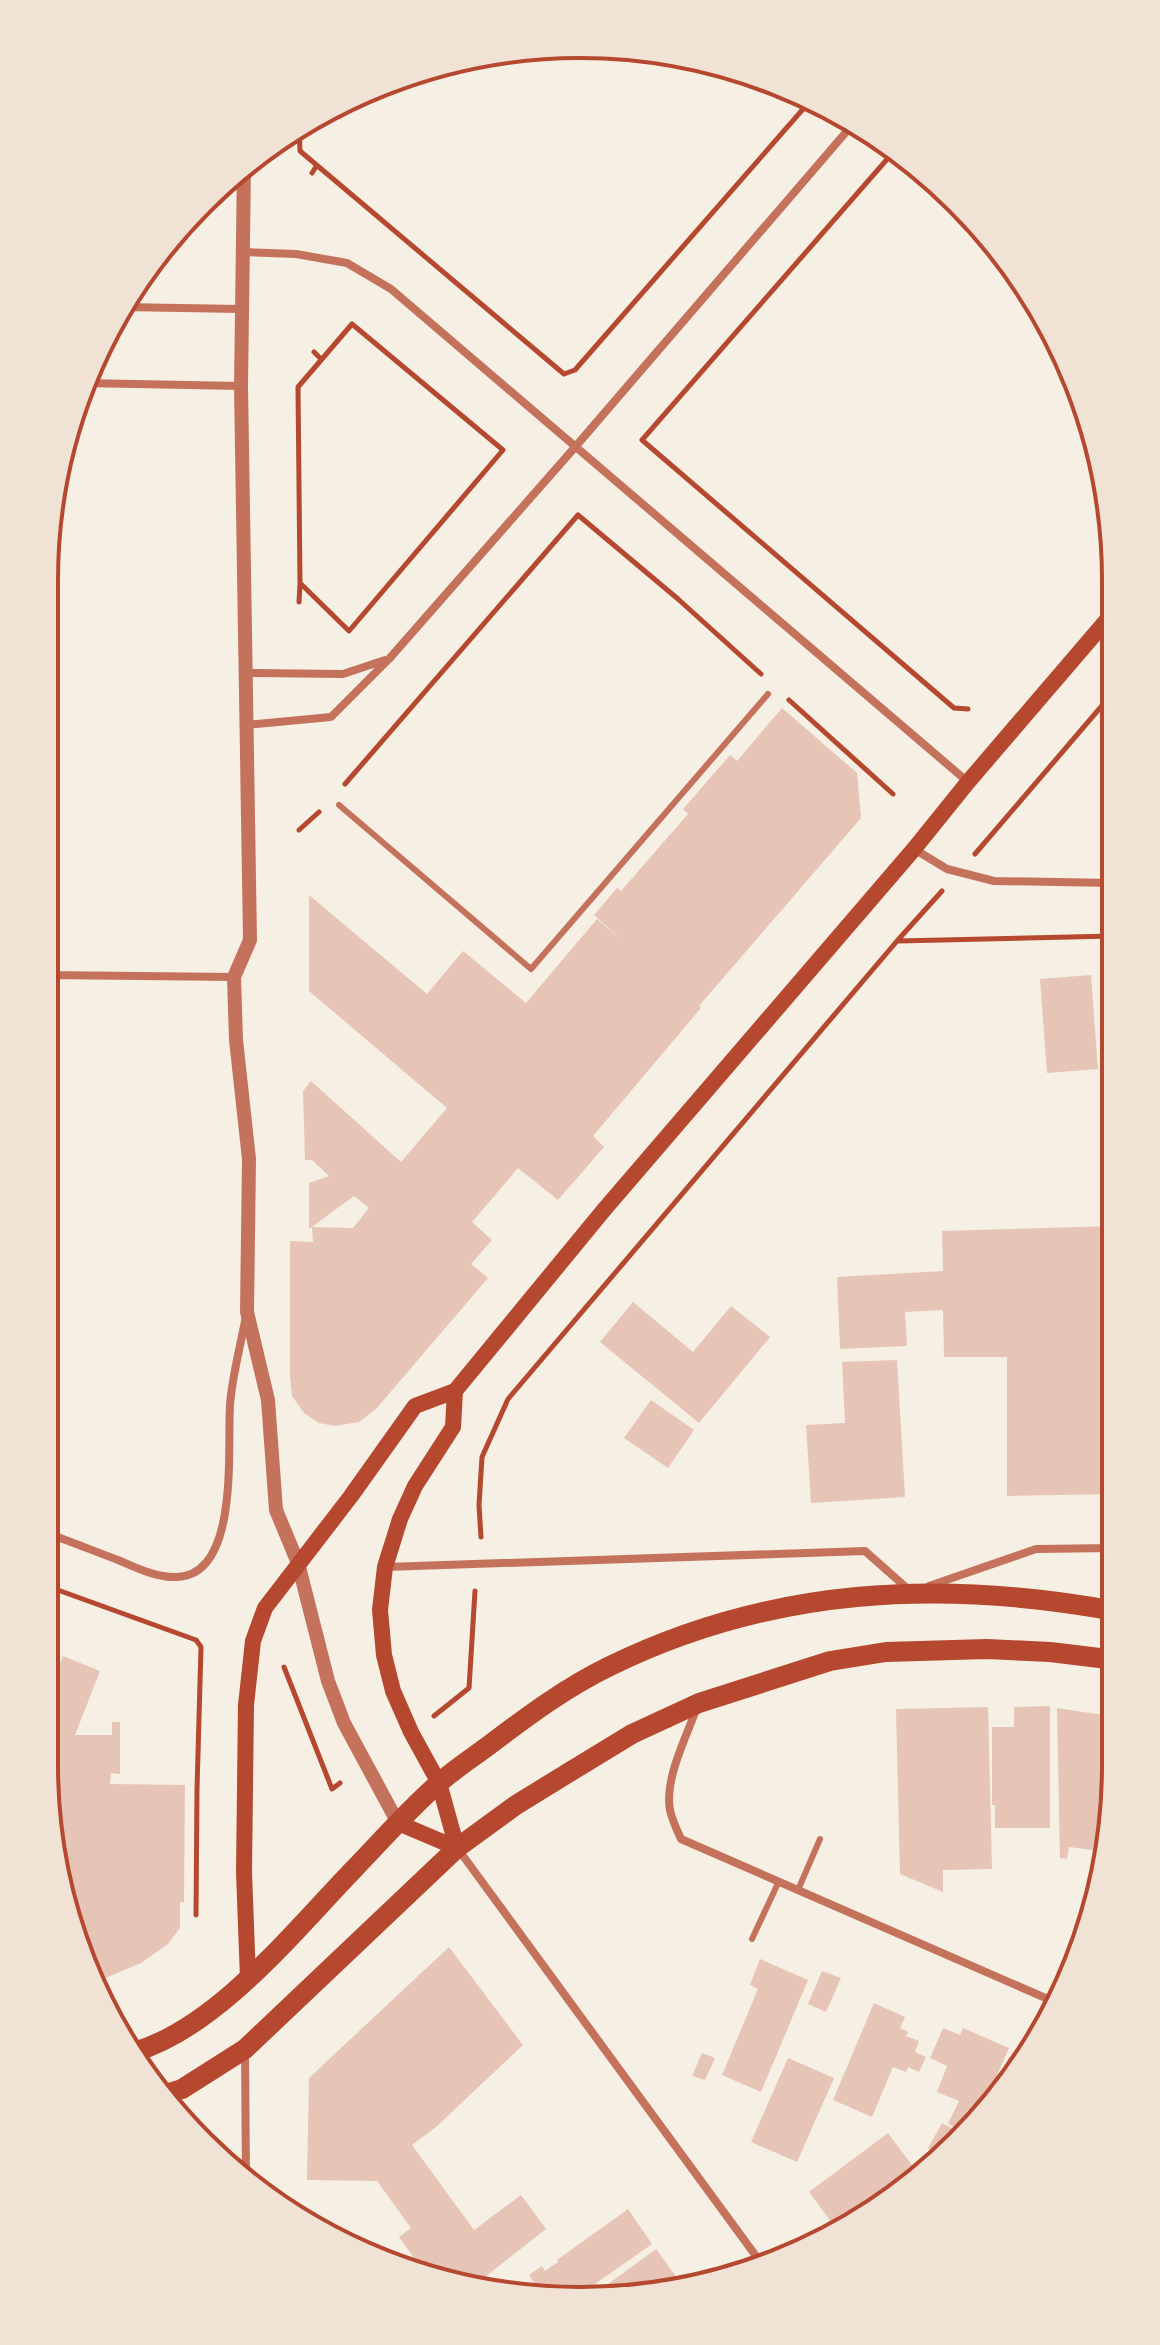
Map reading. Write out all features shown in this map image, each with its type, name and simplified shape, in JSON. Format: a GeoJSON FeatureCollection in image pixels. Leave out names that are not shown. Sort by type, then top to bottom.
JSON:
{"type":"FeatureCollection","features":[{"type":"Feature","properties":{"kind":"main road"},"geometry":{"type":"LineString","coordinates":[[248,1979],[244,1858],[246,1705],[253,1641],[265,1608],[415,1406],[455,1391],[603,1211],[1102,626]]}},
{"type":"Feature","properties":{"kind":"main road"},"geometry":{"type":"LineString","coordinates":[[455,1391],[453,1427],[415,1486],[400,1519],[385,1567],[380,1610],[384,1655],[393,1691],[439,1783],[457,1848]]}},
{"type":"Feature","properties":{"kind":"main road"},"geometry":{"type":"LineString","coordinates":[[143,2049],[203,2017],[248,1979],[439,1783],[539,1708],[606,1668],[647,1649],[739,1616],[810,1602],[911,1592],[1053,1600],[1102,1609]]}},
{"type":"Feature","properties":{"kind":"main road"},"geometry":{"type":"LineString","coordinates":[[173,2092],[245,2049],[457,1848],[516,1805],[632,1734],[699,1703],[830,1661],[886,1652],[987,1649],[1102,1658]]}},
{"type":"Feature","properties":{"kind":"main road"},"geometry":{"type":"LineString","coordinates":[[398,1823],[457,1848]]}},
{"type":"Feature","properties":{"kind":"street"},"geometry":{"type":"LineString","coordinates":[[246,725],[331,717],[389,659],[847,131]]}},
{"type":"Feature","properties":{"kind":"street"},"geometry":{"type":"LineString","coordinates":[[58,1537],[153,1574],[176,1577],[193,1574],[208,1562],[220,1537],[226,1510],[230,1402],[247,1312],[249,1159],[236,1040],[234,977],[250,940],[241,386],[244,182]]}},
{"type":"Feature","properties":{"kind":"street"},"geometry":{"type":"LineString","coordinates":[[242,252],[296,254],[347,263],[391,289],[968,782]]}},
{"type":"Feature","properties":{"kind":"street"},"geometry":{"type":"LineString","coordinates":[[135,307],[241,309]]}},
{"type":"Feature","properties":{"kind":"street"},"geometry":{"type":"LineString","coordinates":[[97,383],[241,386]]}},
{"type":"Feature","properties":{"kind":"street"},"geometry":{"type":"LineString","coordinates":[[246,673],[343,674],[389,659]]}},
{"type":"Feature","properties":{"kind":"street"},"geometry":{"type":"LineString","coordinates":[[914,849],[947,869],[994,881],[1102,883]]}},
{"type":"Feature","properties":{"kind":"street"},"geometry":{"type":"LineString","coordinates":[[58,975],[234,977]]}},
{"type":"Feature","properties":{"kind":"street"},"geometry":{"type":"LineString","coordinates":[[247,1312],[268,1400],[276,1510],[298,1563],[328,1681],[351,1737],[398,1823]]}},
{"type":"Feature","properties":{"kind":"street"},"geometry":{"type":"LineString","coordinates":[[385,1567],[865,1551],[911,1592],[1036,1549],[1102,1548]]}},
{"type":"Feature","properties":{"kind":"street"},"geometry":{"type":"LineString","coordinates":[[699,1703],[669,1792],[670,1811],[681,1839],[1047,1998]]}},
{"type":"Feature","properties":{"kind":"street"},"geometry":{"type":"LineString","coordinates":[[457,1848],[756,2256]]}},
{"type":"Feature","properties":{"kind":"street"},"geometry":{"type":"LineString","coordinates":[[245,2049],[246,2165]]}},
{"type":"Feature","properties":{"kind":"lane"},"geometry":{"type":"LineString","coordinates":[[339,805],[531,969],[768,694]]}},
{"type":"Feature","properties":{"kind":"lane"},"geometry":{"type":"LineString","coordinates":[[798,1890],[820,1839]]}},
{"type":"Feature","properties":{"kind":"lane"},"geometry":{"type":"LineString","coordinates":[[752,1939],[779,1881]]}},
{"type":"Feature","properties":{"kind":"path"},"geometry":{"type":"LineString","coordinates":[[300,140],[300,151],[564,374],[575,370],[803,109]]}},
{"type":"Feature","properties":{"kind":"path"},"geometry":{"type":"LineString","coordinates":[[888,159],[642,440],[954,708],[968,709]]}},
{"type":"Feature","properties":{"kind":"path"},"geometry":{"type":"LineString","coordinates":[[312,173],[317,165]]}},
{"type":"Feature","properties":{"kind":"path"},"geometry":{"type":"LineString","coordinates":[[299,602],[298,387],[352,324],[503,450],[349,631],[300,583]]}},
{"type":"Feature","properties":{"kind":"path"},"geometry":{"type":"LineString","coordinates":[[314,352],[321,359]]}},
{"type":"Feature","properties":{"kind":"path"},"geometry":{"type":"LineString","coordinates":[[342,787],[578,515],[763,676]]}},
{"type":"Feature","properties":{"kind":"path"},"geometry":{"type":"LineString","coordinates":[[785,696],[893,794]]}},
{"type":"Feature","properties":{"kind":"path"},"geometry":{"type":"LineString","coordinates":[[481,1537],[482,1457],[508,1399],[897,941],[1102,706]]}},
{"type":"Feature","properties":{"kind":"path"},"geometry":{"type":"LineString","coordinates":[[299,830],[325,805]]}},
{"type":"Feature","properties":{"kind":"path"},"geometry":{"type":"LineString","coordinates":[[897,941],[1102,936]]}},
{"type":"Feature","properties":{"kind":"path"},"geometry":{"type":"LineString","coordinates":[[58,1590],[196,1640],[201,1647],[196,1915]]}},
{"type":"Feature","properties":{"kind":"path"},"geometry":{"type":"LineString","coordinates":[[432,1717],[469,1688],[475,1591]]}},
{"type":"Feature","properties":{"kind":"path"},"geometry":{"type":"LineString","coordinates":[[284,1667],[332,1789],[340,1783]]}},
{"type":"Feature","properties":{"kind":"building"},"geometry":{"type":"Polygon","coordinates":[[[782,708],[857,773],[861,818],[699,1006],[701,1008],[593,1136],[604,1147],[558,1200],[518,1168],[472,1222],[492,1240],[471,1264],[488,1278],[376,1409],[359,1422],[335,1426],[319,1423],[304,1413],[292,1396],[290,1241],[313,1242],[312,1227],[353,1228],[369,1208],[354,1196],[309,1229],[309,1183],[329,1176],[312,1160],[305,1160],[303,1091],[311,1081],[401,1162],[447,1108],[309,991],[309,895],[427,994],[463,951],[526,1003],[597,919],[625,943],[594,915],[617,888],[621,891],[688,814],[683,809],[730,755],[737,761],[782,708]]]}},
{"type":"Feature","properties":{"kind":"building"},"geometry":{"type":"Polygon","coordinates":[[[1091,975],[1098,1069],[1047,1073],[1040,979],[1091,975]]]}},
{"type":"Feature","properties":{"kind":"building"},"geometry":{"type":"Polygon","coordinates":[[[1102,1226],[1102,1494],[1007,1496],[1007,1357],[944,1357],[943,1310],[905,1312],[907,1346],[840,1349],[837,1277],[943,1271],[942,1231],[1102,1226]]]}},
{"type":"Feature","properties":{"kind":"building"},"geometry":{"type":"Polygon","coordinates":[[[633,1302],[693,1352],[731,1306],[770,1337],[699,1423],[600,1342],[633,1302]]]}},
{"type":"Feature","properties":{"kind":"building"},"geometry":{"type":"Polygon","coordinates":[[[897,1360],[905,1497],[811,1503],[806,1425],[845,1423],[842,1362],[897,1360]]]}},
{"type":"Feature","properties":{"kind":"building"},"geometry":{"type":"Polygon","coordinates":[[[651,1400],[694,1430],[668,1468],[624,1438],[651,1400]]]}},
{"type":"Feature","properties":{"kind":"building"},"geometry":{"type":"Polygon","coordinates":[[[63,1656],[100,1671],[75,1735],[112,1735],[112,1722],[120,1722],[120,1774],[111,1773],[110,1784],[185,1785],[184,1902],[180,1902],[180,1928],[168,1944],[141,1963],[104,1979],[76,1900],[62,1833],[58,1669],[63,1656]]]}},
{"type":"Feature","properties":{"kind":"building"},"geometry":{"type":"Polygon","coordinates":[[[1050,1706],[1050,1828],[995,1828],[992,1727],[1014,1727],[1014,1707],[1050,1706]]]}},
{"type":"Feature","properties":{"kind":"building"},"geometry":{"type":"Polygon","coordinates":[[[988,1707],[992,1869],[943,1870],[943,1892],[900,1874],[896,1709],[988,1707]]]}},
{"type":"Feature","properties":{"kind":"building"},"geometry":{"type":"Polygon","coordinates":[[[1057,1708],[1102,1715],[1101,1799],[1095,1850],[1069,1847],[1067,1859],[1060,1858],[1057,1708]]]}},
{"type":"Feature","properties":{"kind":"building"},"geometry":{"type":"Polygon","coordinates":[[[449,1947],[523,2045],[436,2127],[412,2145],[474,2230],[521,2195],[546,2229],[486,2276],[488,2279],[416,2260],[399,2237],[411,2228],[377,2181],[307,2180],[309,2078],[449,1947]]]}},
{"type":"Feature","properties":{"kind":"building"},"geometry":{"type":"Polygon","coordinates":[[[760,1959],[808,1980],[761,2092],[722,2075],[758,1989],[750,1985],[760,1959]]]}},
{"type":"Feature","properties":{"kind":"building"},"geometry":{"type":"Polygon","coordinates":[[[822,1971],[841,1978],[826,2012],[808,2004],[822,1971]]]}},
{"type":"Feature","properties":{"kind":"building"},"geometry":{"type":"Polygon","coordinates":[[[874,2003],[905,2017],[900,2028],[908,2032],[906,2036],[919,2041],[915,2052],[926,2057],[919,2072],[908,2067],[906,2072],[893,2067],[872,2117],[833,2100],[874,2003]]]}},
{"type":"Feature","properties":{"kind":"building"},"geometry":{"type":"Polygon","coordinates":[[[943,2028],[960,2035],[963,2028],[1009,2048],[993,2084],[955,2127],[948,2124],[959,2101],[937,2092],[947,2066],[930,2058],[943,2028]]]}},
{"type":"Feature","properties":{"kind":"building"},"geometry":{"type":"Polygon","coordinates":[[[702,2053],[715,2058],[705,2080],[692,2076],[702,2053]]]}},
{"type":"Feature","properties":{"kind":"building"},"geometry":{"type":"Polygon","coordinates":[[[788,2058],[834,2078],[797,2162],[751,2142],[788,2058]]]}},
{"type":"Feature","properties":{"kind":"building"},"geometry":{"type":"Polygon","coordinates":[[[942,2123],[953,2129],[932,2150],[928,2148],[942,2123]]]}},
{"type":"Feature","properties":{"kind":"building"},"geometry":{"type":"Polygon","coordinates":[[[888,2133],[913,2166],[870,2199],[831,2222],[809,2192],[888,2133]]]}},
{"type":"Feature","properties":{"kind":"building"},"geometry":{"type":"Polygon","coordinates":[[[628,2209],[652,2244],[591,2287],[536,2285],[529,2275],[542,2266],[545,2271],[628,2209]]]}},
{"type":"Feature","properties":{"kind":"building"},"geometry":{"type":"Polygon","coordinates":[[[656,2249],[677,2278],[648,2283],[605,2286],[656,2249]]]}}]}
